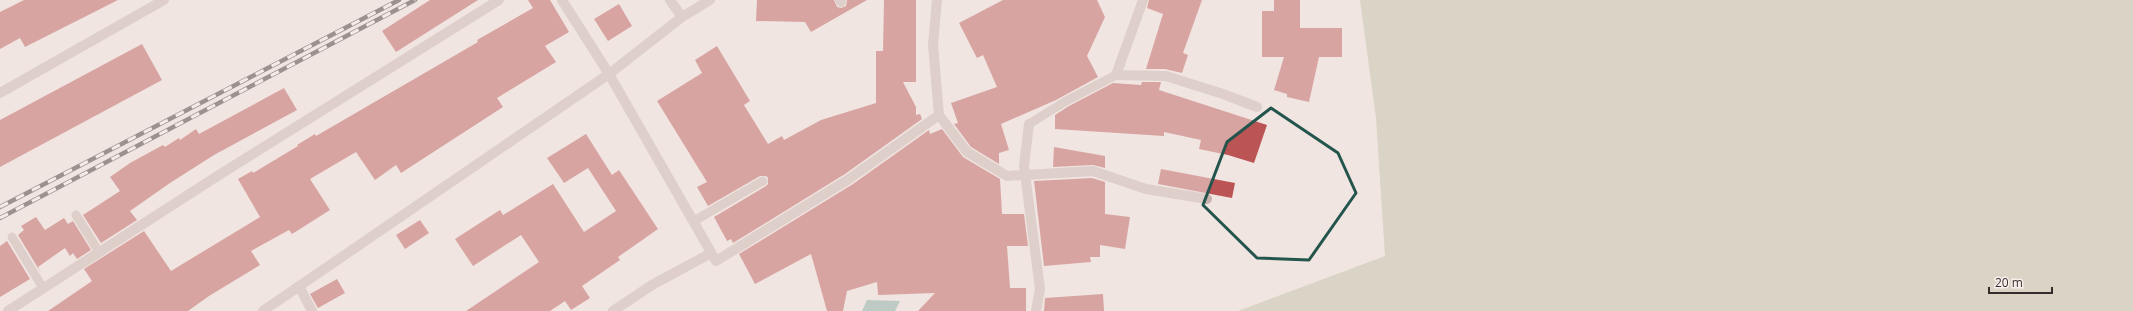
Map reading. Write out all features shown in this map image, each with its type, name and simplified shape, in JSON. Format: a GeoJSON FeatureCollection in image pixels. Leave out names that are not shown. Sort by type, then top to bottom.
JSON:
{"type":"FeatureCollection","features":[{"type":"Feature","properties":{"kind":"street"},"geometry":{"type":"LineString","coordinates":[[0,93],[164,0]]}},
{"type":"Feature","properties":{"kind":"street"},"geometry":{"type":"LineString","coordinates":[[8,311],[226,170],[499,0]]}},
{"type":"Feature","properties":{"kind":"street"},"geometry":{"type":"LineString","coordinates":[[562,0],[609,74],[716,261],[849,180],[939,115]]}},
{"type":"Feature","properties":{"kind":"street"},"geometry":{"type":"LineString","coordinates":[[670,0],[682,17]]}},
{"type":"Feature","properties":{"kind":"street"},"geometry":{"type":"LineString","coordinates":[[262,311],[609,74],[682,17],[710,0]]}},
{"type":"Feature","properties":{"kind":"street"},"geometry":{"type":"LineString","coordinates":[[937,0],[933,45],[939,115],[967,152],[1007,176],[1093,171],[1146,189],[1207,199]]}},
{"type":"Feature","properties":{"kind":"street"},"geometry":{"type":"LineString","coordinates":[[1143,0],[1116,75],[1166,76],[1223,94],[1256,107]]}},
{"type":"Feature","properties":{"kind":"street"},"geometry":{"type":"LineString","coordinates":[[1029,124],[1025,174],[1040,289],[1036,311]]}},
{"type":"Feature","properties":{"kind":"street"},"geometry":{"type":"LineString","coordinates":[[613,311],[652,285],[711,253]]}},
{"type":"Feature","properties":{"kind":"street"},"geometry":{"type":"LineString","coordinates":[[299,286],[312,311]]}},
{"type":"Feature","properties":{"kind":"lane"},"geometry":{"type":"LineString","coordinates":[[1029,124],[1066,101],[1116,75]]}},
{"type":"Feature","properties":{"kind":"lane"},"geometry":{"type":"LineString","coordinates":[[694,221],[763,181]]}},
{"type":"Feature","properties":{"kind":"lane"},"geometry":{"type":"LineString","coordinates":[[76,215],[99,252]]}},
{"type":"Feature","properties":{"kind":"lane"},"geometry":{"type":"LineString","coordinates":[[12,237],[43,288]]}},
{"type":"Feature","properties":{"kind":"highlighted area"},"geometry":{"type":"Polygon","coordinates":[[[1271,108],[1338,153],[1356,193],[1309,260],[1257,258],[1203,205],[1227,142],[1271,108]]]}},
{"type":"Feature","properties":{"kind":"green space"},"geometry":{"type":"Polygon","coordinates":[[[1360,0],[2133,0],[2133,311],[1238,311],[1385,256],[1376,118],[1360,0]]]}},
{"type":"Feature","properties":{"kind":"water"},"geometry":{"type":"Polygon","coordinates":[[[867,300],[900,301],[895,311],[862,311],[867,300]]]}},
{"type":"Feature","properties":{"kind":"building"},"geometry":{"type":"Polygon","coordinates":[[[24,0],[118,0],[25,47],[20,38],[0,49],[0,12],[24,0]]]}},
{"type":"Feature","properties":{"kind":"building"},"geometry":{"type":"Polygon","coordinates":[[[430,0],[478,0],[396,52],[382,31],[430,0]]]}},
{"type":"Feature","properties":{"kind":"building"},"geometry":{"type":"Polygon","coordinates":[[[528,0],[550,0],[569,32],[545,46],[556,62],[497,98],[503,107],[401,173],[396,165],[375,180],[356,152],[310,179],[330,210],[292,234],[289,230],[251,251],[260,265],[209,296],[188,311],[48,311],[92,281],[84,269],[144,231],[171,271],[260,217],[238,179],[252,171],[253,173],[315,134],[316,136],[478,42],[477,40],[533,8],[528,0]]]}},
{"type":"Feature","properties":{"kind":"building"},"geometry":{"type":"Polygon","coordinates":[[[757,0],[834,0],[837,7],[841,8],[846,6],[847,0],[867,0],[811,32],[805,22],[756,21],[757,0]]]}},
{"type":"Feature","properties":{"kind":"building"},"geometry":{"type":"Polygon","coordinates":[[[884,0],[916,0],[916,82],[903,82],[916,107],[916,115],[920,114],[922,119],[845,174],[733,243],[731,239],[727,241],[714,217],[766,186],[768,184],[768,178],[766,176],[760,176],[708,206],[697,187],[707,182],[657,101],[702,73],[695,60],[717,46],[750,101],[744,105],[768,144],[782,136],[784,140],[821,120],[876,103],[876,51],[883,51],[884,0]]]}},
{"type":"Feature","properties":{"kind":"building"},"geometry":{"type":"Polygon","coordinates":[[[1003,0],[1097,0],[1105,17],[1087,56],[1098,77],[1056,100],[1001,124],[1009,150],[999,153],[999,164],[971,147],[954,124],[958,123],[951,103],[997,87],[983,55],[977,58],[959,23],[1003,0]]]}},
{"type":"Feature","properties":{"kind":"building"},"geometry":{"type":"Polygon","coordinates":[[[1149,0],[1202,0],[1183,53],[1188,55],[1182,73],[1165,69],[1146,69],[1163,14],[1147,8],[1149,0]]]}},
{"type":"Feature","properties":{"kind":"building"},"geometry":{"type":"Polygon","coordinates":[[[1274,0],[1300,0],[1300,28],[1342,28],[1342,57],[1319,57],[1309,102],[1287,97],[1287,94],[1274,90],[1284,57],[1262,57],[1262,11],[1274,11],[1274,0]]]}},
{"type":"Feature","properties":{"kind":"building"},"geometry":{"type":"Polygon","coordinates":[[[619,4],[632,26],[608,41],[594,19],[619,4]]]}},
{"type":"Feature","properties":{"kind":"building"},"geometry":{"type":"Polygon","coordinates":[[[142,44],[162,80],[0,167],[0,120],[142,44]]]}},
{"type":"Feature","properties":{"kind":"building"},"geometry":{"type":"Polygon","coordinates":[[[1142,82],[1161,82],[1159,90],[1267,125],[1254,163],[1228,155],[1199,149],[1201,140],[1164,132],[1164,136],[1055,129],[1055,115],[1069,106],[1113,83],[1141,85],[1142,82]]]}},
{"type":"Feature","properties":{"kind":"building"},"geometry":{"type":"Polygon","coordinates":[[[284,88],[297,110],[214,155],[170,183],[130,211],[137,220],[101,243],[83,215],[120,191],[110,177],[130,163],[163,145],[165,147],[179,138],[180,140],[196,129],[199,134],[284,88]]]}},
{"type":"Feature","properties":{"kind":"building"},"geometry":{"type":"Polygon","coordinates":[[[942,129],[963,157],[1000,179],[1002,214],[1024,214],[1028,246],[1007,246],[1010,288],[1026,288],[1026,311],[918,311],[935,293],[878,295],[877,282],[847,291],[843,311],[827,311],[811,254],[755,284],[739,254],[853,184],[929,130],[930,134],[942,129]]]}},
{"type":"Feature","properties":{"kind":"building"},"geometry":{"type":"Polygon","coordinates":[[[586,134],[612,175],[619,170],[658,229],[618,257],[620,260],[582,286],[590,298],[571,310],[565,301],[550,311],[466,311],[539,262],[521,235],[473,266],[455,239],[500,210],[503,215],[553,184],[584,232],[616,211],[588,168],[564,183],[547,158],[586,134]]]}},
{"type":"Feature","properties":{"kind":"building"},"geometry":{"type":"Polygon","coordinates":[[[1054,147],[1105,156],[1105,168],[1093,165],[1053,167],[1054,147]]]}},
{"type":"Feature","properties":{"kind":"building"},"geometry":{"type":"Polygon","coordinates":[[[1161,169],[1235,183],[1232,198],[1158,184],[1161,169]]]}},
{"type":"Feature","properties":{"kind":"building"},"geometry":{"type":"Polygon","coordinates":[[[1092,178],[1105,182],[1105,214],[1130,217],[1125,249],[1100,245],[1100,257],[1090,257],[1091,262],[1044,266],[1034,181],[1092,178]]]}},
{"type":"Feature","properties":{"kind":"building"},"geometry":{"type":"Polygon","coordinates":[[[36,217],[45,230],[64,218],[68,224],[73,221],[91,250],[77,259],[73,253],[70,256],[65,248],[38,267],[41,273],[18,235],[24,230],[21,226],[36,217]]]}},
{"type":"Feature","properties":{"kind":"building"},"geometry":{"type":"Polygon","coordinates":[[[420,220],[429,233],[405,249],[396,235],[420,220]]]}},
{"type":"Feature","properties":{"kind":"building"},"geometry":{"type":"Polygon","coordinates":[[[7,241],[30,279],[0,297],[0,246],[7,241]]]}},
{"type":"Feature","properties":{"kind":"building"},"geometry":{"type":"Polygon","coordinates":[[[337,279],[345,293],[318,308],[310,294],[337,279]]]}},
{"type":"Feature","properties":{"kind":"building"},"geometry":{"type":"Polygon","coordinates":[[[1103,294],[1104,311],[1044,311],[1045,298],[1103,294]]]}},
{"type":"Feature","properties":{"kind":"railway"},"geometry":{"type":"LineString","coordinates":[[0,207],[399,0]]}},
{"type":"Feature","properties":{"kind":"railway"},"geometry":{"type":"LineString","coordinates":[[0,218],[415,0]]}}]}
